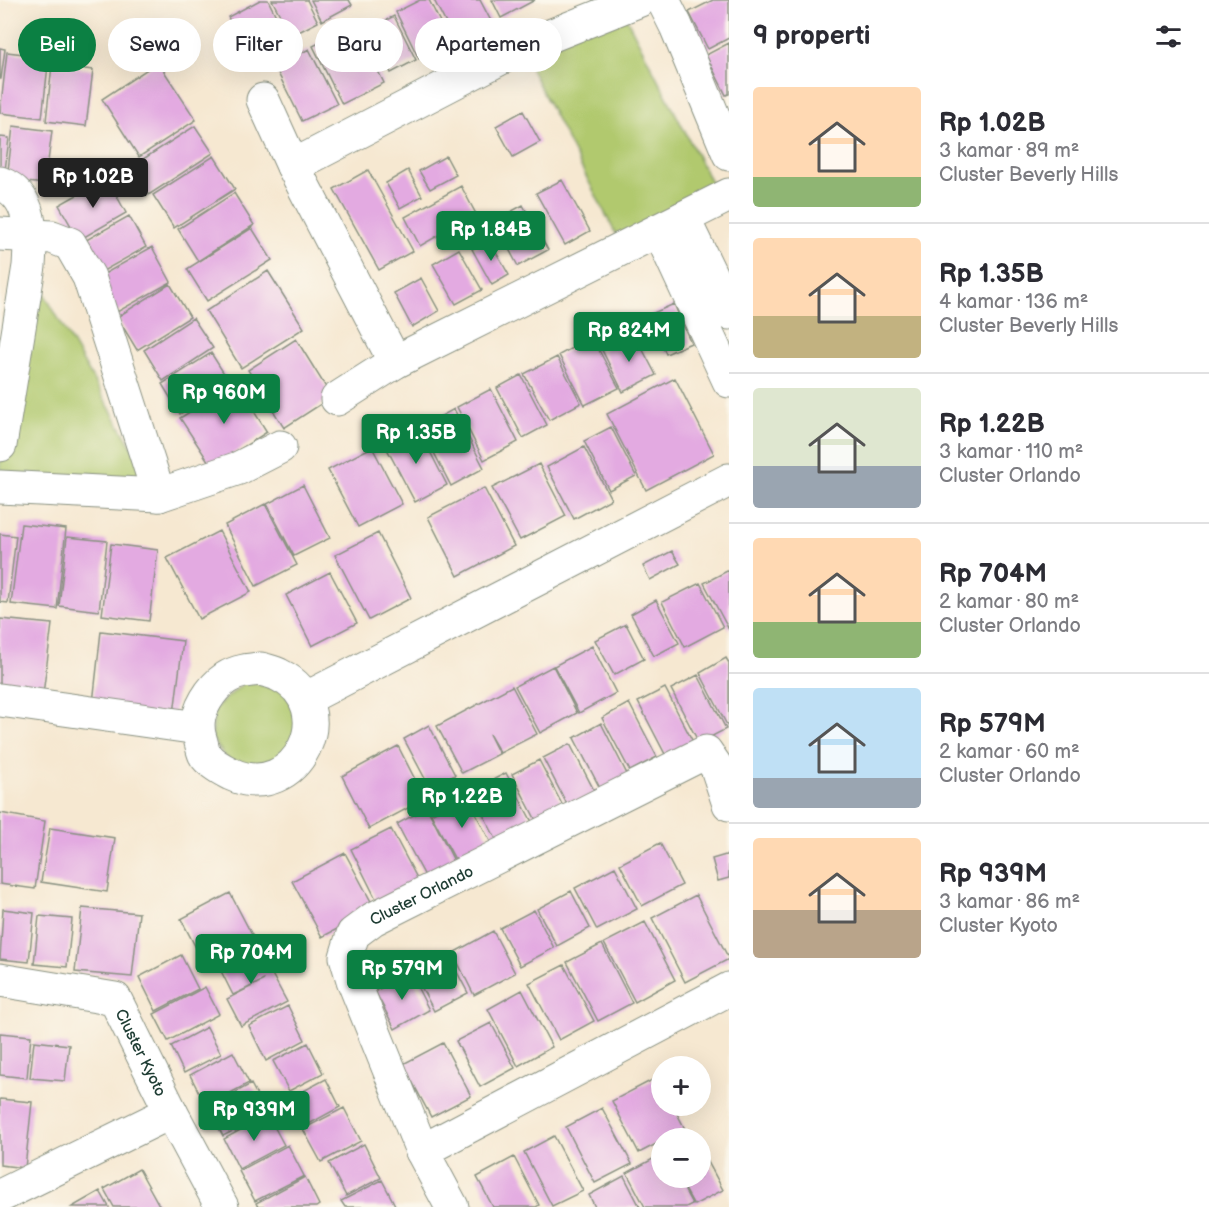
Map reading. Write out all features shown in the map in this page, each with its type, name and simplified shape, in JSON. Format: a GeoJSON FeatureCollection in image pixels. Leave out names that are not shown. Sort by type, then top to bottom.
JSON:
{"type":"FeatureCollection","features":[{"type":"Feature","properties":{"kind":"street"},"geometry":{"type":"LineString","coordinates":[[293,166],[520,48],[640,0]]}},
{"type":"Feature","properties":{"kind":"street"},"geometry":{"type":"LineString","coordinates":[[663,0],[729,154]]}},
{"type":"Feature","properties":{"kind":"street"},"geometry":{"type":"LineString","coordinates":[[263,100],[293,166],[395,362]]}},
{"type":"Feature","properties":{"kind":"street"},"geometry":{"type":"LineString","coordinates":[[0,183],[11,188],[24,202],[15,235],[28,266],[0,445]]}},
{"type":"Feature","properties":{"kind":"street"},"geometry":{"type":"LineString","coordinates":[[337,399],[395,362],[729,195]]}},
{"type":"Feature","properties":{"kind":"street"},"geometry":{"type":"LineString","coordinates":[[671,224],[729,313]]}},
{"type":"Feature","properties":{"kind":"street"},"geometry":{"type":"LineString","coordinates":[[671,224],[729,381]]}},
{"type":"Feature","properties":{"kind":"street"},"geometry":{"type":"LineString","coordinates":[[15,235],[52,237],[69,244],[89,277],[159,495]]}},
{"type":"Feature","properties":{"kind":"street"},"geometry":{"type":"LineString","coordinates":[[0,487],[159,495],[239,468],[280,447]]}},
{"type":"Feature","properties":{"kind":"street"},"geometry":{"type":"LineString","coordinates":[[304,699],[729,480]]}},
{"type":"Feature","properties":{"kind":"street"},"geometry":{"type":"LineString","coordinates":[[261,669],[279,675],[294,685],[304,699],[310,717],[310,735],[304,752],[292,766],[276,776],[258,780],[240,778],[223,770],[205,755],[198,728],[204,705],[213,690],[227,677],[243,671],[261,669]]}},
{"type":"Feature","properties":{"kind":"street"},"geometry":{"type":"LineString","coordinates":[[0,700],[198,728]]}},
{"type":"Feature","properties":{"kind":"street","name":"Cluster Orlando"},"geometry":{"type":"LineString","coordinates":[[452,1207],[422,1151],[354,980],[346,957],[353,934],[373,919],[717,746],[717,768],[729,804]]}},
{"type":"Feature","properties":{"kind":"street","name":"Cluster Kyoto"},"geometry":{"type":"LineString","coordinates":[[0,980],[114,998],[222,1207]]}},
{"type":"Feature","properties":{"kind":"street"},"geometry":{"type":"LineString","coordinates":[[422,1151],[729,989]]}},
{"type":"Feature","properties":{"kind":"street"},"geometry":{"type":"LineString","coordinates":[[0,1196],[171,1112]]}},
{"type":"Feature","properties":{"kind":"green space"},"geometry":{"type":"Polygon","coordinates":[[[617,0],[717,194],[623,248],[532,72],[562,72],[562,27],[617,0]]]}},
{"type":"Feature","properties":{"kind":"green space"},"geometry":{"type":"Polygon","coordinates":[[[29,267],[159,495],[0,487],[0,445],[29,267]]]}},
{"type":"Feature","properties":{"kind":"green space"},"geometry":{"type":"Polygon","coordinates":[[[246,681],[288,692],[301,734],[273,768],[230,763],[212,739],[214,709],[246,681]]]}},
{"type":"Feature","properties":{"kind":"building"},"geometry":{"type":"Polygon","coordinates":[[[260,0],[268,0],[277,18],[228,18],[260,0]]]}},
{"type":"Feature","properties":{"kind":"building"},"geometry":{"type":"Polygon","coordinates":[[[272,0],[307,0],[316,18],[315,24],[303,30],[303,18],[282,18],[272,0]]]}},
{"type":"Feature","properties":{"kind":"building"},"geometry":{"type":"Polygon","coordinates":[[[311,0],[349,0],[352,5],[328,18],[320,18],[311,0]]]}},
{"type":"Feature","properties":{"kind":"building"},"geometry":{"type":"Polygon","coordinates":[[[420,0],[429,0],[438,18],[415,18],[415,51],[403,26],[403,18],[399,18],[396,12],[420,0]]]}},
{"type":"Feature","properties":{"kind":"building"},"geometry":{"type":"Polygon","coordinates":[[[434,0],[480,0],[489,18],[443,18],[434,0]]]}},
{"type":"Feature","properties":{"kind":"building"},"geometry":{"type":"Polygon","coordinates":[[[492,0],[535,0],[501,18],[492,0]]]}},
{"type":"Feature","properties":{"kind":"building"},"geometry":{"type":"Polygon","coordinates":[[[713,0],[729,0],[729,38],[708,49],[689,12],[713,0]]]}},
{"type":"Feature","properties":{"kind":"building"},"geometry":{"type":"Polygon","coordinates":[[[403,34],[415,58],[415,61],[403,67],[403,34]]]}},
{"type":"Feature","properties":{"kind":"building"},"geometry":{"type":"Polygon","coordinates":[[[729,43],[729,94],[726,95],[706,55],[729,43]]]}},
{"type":"Feature","properties":{"kind":"building"},"geometry":{"type":"Polygon","coordinates":[[[0,48],[5,49],[1,79],[0,79],[0,48]]]}},
{"type":"Feature","properties":{"kind":"building"},"geometry":{"type":"Polygon","coordinates":[[[309,49],[315,61],[315,72],[321,72],[337,104],[302,121],[278,72],[303,72],[303,52],[309,49]]]}},
{"type":"Feature","properties":{"kind":"building"},"geometry":{"type":"Polygon","coordinates":[[[7,52],[18,53],[18,72],[47,72],[42,118],[0,113],[7,52]]]}},
{"type":"Feature","properties":{"kind":"building"},"geometry":{"type":"Polygon","coordinates":[[[51,72],[93,72],[86,126],[46,121],[51,72]]]}},
{"type":"Feature","properties":{"kind":"building"},"geometry":{"type":"Polygon","coordinates":[[[143,72],[165,72],[196,120],[139,157],[102,99],[143,72]]]}},
{"type":"Feature","properties":{"kind":"building"},"geometry":{"type":"Polygon","coordinates":[[[326,72],[378,72],[384,83],[342,104],[326,72]]]}},
{"type":"Feature","properties":{"kind":"building"},"geometry":{"type":"Polygon","coordinates":[[[523,111],[540,142],[513,157],[496,126],[523,111]]]}},
{"type":"Feature","properties":{"kind":"building"},"geometry":{"type":"Polygon","coordinates":[[[13,126],[52,131],[45,184],[7,180],[13,126]]]}},
{"type":"Feature","properties":{"kind":"building"},"geometry":{"type":"Polygon","coordinates":[[[195,126],[213,153],[147,196],[129,168],[195,126]]]}},
{"type":"Feature","properties":{"kind":"building"},"geometry":{"type":"Polygon","coordinates":[[[0,137],[9,138],[5,171],[0,171],[0,137]]]}},
{"type":"Feature","properties":{"kind":"building"},"geometry":{"type":"Polygon","coordinates":[[[214,156],[235,189],[174,228],[153,195],[214,156]]]}},
{"type":"Feature","properties":{"kind":"building"},"geometry":{"type":"Polygon","coordinates":[[[446,156],[456,175],[430,189],[419,171],[446,156]]]}},
{"type":"Feature","properties":{"kind":"building"},"geometry":{"type":"Polygon","coordinates":[[[368,170],[413,251],[379,270],[334,189],[368,170]]]}},
{"type":"Feature","properties":{"kind":"building"},"geometry":{"type":"Polygon","coordinates":[[[408,170],[422,196],[400,208],[386,183],[408,170]]]}},
{"type":"Feature","properties":{"kind":"building"},"geometry":{"type":"Polygon","coordinates":[[[107,178],[126,213],[79,240],[59,205],[107,178]]]}},
{"type":"Feature","properties":{"kind":"building"},"geometry":{"type":"Polygon","coordinates":[[[562,180],[590,231],[565,245],[536,193],[562,180]]]}},
{"type":"Feature","properties":{"kind":"building"},"geometry":{"type":"Polygon","coordinates":[[[461,186],[476,214],[420,246],[405,217],[461,186]]]}},
{"type":"Feature","properties":{"kind":"building"},"geometry":{"type":"Polygon","coordinates":[[[234,193],[254,225],[198,261],[178,229],[234,193]]]}},
{"type":"Feature","properties":{"kind":"building"},"geometry":{"type":"Polygon","coordinates":[[[523,205],[548,250],[518,266],[494,221],[523,205]]]}},
{"type":"Feature","properties":{"kind":"building"},"geometry":{"type":"Polygon","coordinates":[[[129,216],[146,247],[96,275],[79,244],[129,216]]]}},
{"type":"Feature","properties":{"kind":"building"},"geometry":{"type":"Polygon","coordinates":[[[252,228],[272,260],[207,301],[187,269],[252,228]]]}},
{"type":"Feature","properties":{"kind":"building"},"geometry":{"type":"Polygon","coordinates":[[[489,240],[509,275],[492,285],[472,249],[489,240]]]}},
{"type":"Feature","properties":{"kind":"building"},"geometry":{"type":"Polygon","coordinates":[[[152,247],[171,282],[117,312],[97,278],[152,247]]]}},
{"type":"Feature","properties":{"kind":"building"},"geometry":{"type":"Polygon","coordinates":[[[459,249],[482,290],[456,304],[433,264],[459,249]]]}},
{"type":"Feature","properties":{"kind":"building"},"geometry":{"type":"Polygon","coordinates":[[[268,271],[304,328],[241,368],[206,311],[268,271]]]}},
{"type":"Feature","properties":{"kind":"building"},"geometry":{"type":"Polygon","coordinates":[[[421,278],[439,311],[412,327],[394,293],[421,278]]]}},
{"type":"Feature","properties":{"kind":"building"},"geometry":{"type":"Polygon","coordinates":[[[170,284],[190,317],[137,350],[117,317],[170,284]]]}},
{"type":"Feature","properties":{"kind":"building"},"geometry":{"type":"Polygon","coordinates":[[[674,304],[691,343],[666,354],[649,315],[674,304]]]}},
{"type":"Feature","properties":{"kind":"building"},"geometry":{"type":"Polygon","coordinates":[[[193,318],[213,348],[163,381],[144,350],[193,318]]]}},
{"type":"Feature","properties":{"kind":"building"},"geometry":{"type":"Polygon","coordinates":[[[634,333],[656,375],[623,392],[602,350],[634,333]]]}},
{"type":"Feature","properties":{"kind":"building"},"geometry":{"type":"Polygon","coordinates":[[[592,337],[619,388],[585,405],[559,355],[592,337]]]}},
{"type":"Feature","properties":{"kind":"building"},"geometry":{"type":"Polygon","coordinates":[[[296,339],[332,397],[284,428],[248,370],[296,339]]]}},
{"type":"Feature","properties":{"kind":"building"},"geometry":{"type":"Polygon","coordinates":[[[211,353],[230,383],[180,414],[162,384],[211,353]]]}},
{"type":"Feature","properties":{"kind":"building"},"geometry":{"type":"Polygon","coordinates":[[[557,357],[581,403],[549,420],[524,374],[557,357]]]}},
{"type":"Feature","properties":{"kind":"building"},"geometry":{"type":"Polygon","coordinates":[[[521,375],[547,425],[523,438],[497,388],[521,375]]]}},
{"type":"Feature","properties":{"kind":"building"},"geometry":{"type":"Polygon","coordinates":[[[675,378],[714,454],[646,490],[607,414],[675,378]]]}},
{"type":"Feature","properties":{"kind":"building"},"geometry":{"type":"Polygon","coordinates":[[[236,383],[267,432],[212,467],[180,418],[236,383]]]}},
{"type":"Feature","properties":{"kind":"building"},"geometry":{"type":"Polygon","coordinates":[[[491,389],[518,442],[484,460],[457,407],[491,389]]]}},
{"type":"Feature","properties":{"kind":"building"},"geometry":{"type":"Polygon","coordinates":[[[454,409],[484,468],[451,486],[421,427],[454,409]]]}},
{"type":"Feature","properties":{"kind":"building"},"geometry":{"type":"Polygon","coordinates":[[[611,427],[636,476],[609,490],[584,441],[611,427]]]}},
{"type":"Feature","properties":{"kind":"building"},"geometry":{"type":"Polygon","coordinates":[[[418,428],[447,485],[415,502],[385,445],[418,428]]]}},
{"type":"Feature","properties":{"kind":"building"},"geometry":{"type":"Polygon","coordinates":[[[372,447],[402,504],[358,527],[328,470],[372,447]]]}},
{"type":"Feature","properties":{"kind":"building"},"geometry":{"type":"Polygon","coordinates":[[[584,447],[611,499],[574,519],[547,467],[584,447]]]}},
{"type":"Feature","properties":{"kind":"building"},"geometry":{"type":"Polygon","coordinates":[[[539,464],[566,516],[520,540],[492,488],[539,464]]]}},
{"type":"Feature","properties":{"kind":"building"},"geometry":{"type":"Polygon","coordinates":[[[303,485],[330,538],[294,556],[267,504],[303,485]]]}},
{"type":"Feature","properties":{"kind":"building"},"geometry":{"type":"Polygon","coordinates":[[[484,488],[514,546],[458,576],[428,517],[484,488]]]}},
{"type":"Feature","properties":{"kind":"building"},"geometry":{"type":"Polygon","coordinates":[[[265,504],[297,565],[256,586],[225,525],[265,504]]]}},
{"type":"Feature","properties":{"kind":"building"},"geometry":{"type":"Polygon","coordinates":[[[21,524],[66,529],[57,609],[11,604],[21,524]]]}},
{"type":"Feature","properties":{"kind":"building"},"geometry":{"type":"Polygon","coordinates":[[[219,531],[251,592],[199,619],[167,558],[219,531]]]}},
{"type":"Feature","properties":{"kind":"building"},"geometry":{"type":"Polygon","coordinates":[[[378,533],[411,598],[369,620],[335,555],[378,533]]]}},
{"type":"Feature","properties":{"kind":"building"},"geometry":{"type":"Polygon","coordinates":[[[0,534],[16,536],[8,603],[0,602],[0,534]]]}},
{"type":"Feature","properties":{"kind":"building"},"geometry":{"type":"Polygon","coordinates":[[[67,537],[107,541],[99,611],[59,606],[67,537]]]}},
{"type":"Feature","properties":{"kind":"building"},"geometry":{"type":"Polygon","coordinates":[[[111,544],[158,550],[149,621],[102,615],[111,544]]]}},
{"type":"Feature","properties":{"kind":"building"},"geometry":{"type":"Polygon","coordinates":[[[672,551],[680,564],[650,580],[643,566],[672,551]]]}},
{"type":"Feature","properties":{"kind":"building"},"geometry":{"type":"Polygon","coordinates":[[[729,570],[729,630],[704,583],[729,570]]]}},
{"type":"Feature","properties":{"kind":"building"},"geometry":{"type":"Polygon","coordinates":[[[330,572],[357,623],[312,646],[286,595],[330,572]]]}},
{"type":"Feature","properties":{"kind":"building"},"geometry":{"type":"Polygon","coordinates":[[[700,583],[723,627],[685,647],[662,602],[700,583]]]}},
{"type":"Feature","properties":{"kind":"building"},"geometry":{"type":"Polygon","coordinates":[[[656,600],[679,643],[654,656],[631,614],[656,600]]]}},
{"type":"Feature","properties":{"kind":"building"},"geometry":{"type":"Polygon","coordinates":[[[0,619],[52,624],[42,702],[0,698],[0,619]]]}},
{"type":"Feature","properties":{"kind":"building"},"geometry":{"type":"Polygon","coordinates":[[[626,624],[644,659],[614,675],[595,640],[626,624]]]}},
{"type":"Feature","properties":{"kind":"building"},"geometry":{"type":"Polygon","coordinates":[[[101,631],[183,641],[173,722],[92,712],[101,631]]]}},
{"type":"Feature","properties":{"kind":"building"},"geometry":{"type":"Polygon","coordinates":[[[592,646],[616,693],[579,713],[554,666],[592,646]]]}},
{"type":"Feature","properties":{"kind":"building"},"geometry":{"type":"Polygon","coordinates":[[[726,658],[729,663],[729,729],[700,673],[726,658]]]}},
{"type":"Feature","properties":{"kind":"building"},"geometry":{"type":"Polygon","coordinates":[[[553,666],[577,713],[540,733],[515,686],[553,666]]]}},
{"type":"Feature","properties":{"kind":"building"},"geometry":{"type":"Polygon","coordinates":[[[698,675],[726,729],[699,743],[671,689],[698,675]]]}},
{"type":"Feature","properties":{"kind":"building"},"geometry":{"type":"Polygon","coordinates":[[[512,686],[537,734],[500,753],[489,734],[499,754],[462,773],[437,726],[512,686]]]}},
{"type":"Feature","properties":{"kind":"building"},"geometry":{"type":"Polygon","coordinates":[[[665,688],[693,742],[666,756],[638,702],[665,688]]]}},
{"type":"Feature","properties":{"kind":"building"},"geometry":{"type":"Polygon","coordinates":[[[629,703],[657,757],[630,771],[602,718],[629,703]]]}},
{"type":"Feature","properties":{"kind":"building"},"geometry":{"type":"Polygon","coordinates":[[[601,723],[629,778],[602,792],[574,738],[601,723]]]}},
{"type":"Feature","properties":{"kind":"building"},"geometry":{"type":"Polygon","coordinates":[[[429,725],[455,775],[430,788],[404,739],[429,725]]]}},
{"type":"Feature","properties":{"kind":"building"},"geometry":{"type":"Polygon","coordinates":[[[570,744],[598,798],[571,812],[543,758],[570,744]]]}},
{"type":"Feature","properties":{"kind":"building"},"geometry":{"type":"Polygon","coordinates":[[[398,746],[425,799],[369,829],[342,776],[398,746]]]}},
{"type":"Feature","properties":{"kind":"building"},"geometry":{"type":"Polygon","coordinates":[[[539,760],[567,814],[540,828],[512,774],[539,760]]]}},
{"type":"Feature","properties":{"kind":"building"},"geometry":{"type":"Polygon","coordinates":[[[506,773],[532,822],[497,841],[471,791],[506,773]]]}},
{"type":"Feature","properties":{"kind":"building"},"geometry":{"type":"Polygon","coordinates":[[[466,795],[492,845],[457,863],[431,814],[466,795]]]}},
{"type":"Feature","properties":{"kind":"building"},"geometry":{"type":"Polygon","coordinates":[[[427,808],[454,861],[425,876],[397,824],[427,808]]]}},
{"type":"Feature","properties":{"kind":"building"},"geometry":{"type":"Polygon","coordinates":[[[0,813],[45,821],[35,889],[0,884],[0,813]]]}},
{"type":"Feature","properties":{"kind":"building"},"geometry":{"type":"Polygon","coordinates":[[[50,828],[115,838],[107,892],[41,882],[50,828]]]}},
{"type":"Feature","properties":{"kind":"building"},"geometry":{"type":"Polygon","coordinates":[[[391,829],[418,880],[377,901],[351,849],[391,829]]]}},
{"type":"Feature","properties":{"kind":"building"},"geometry":{"type":"Polygon","coordinates":[[[660,843],[682,885],[642,906],[620,864],[660,843]]]}},
{"type":"Feature","properties":{"kind":"building"},"geometry":{"type":"Polygon","coordinates":[[[345,853],[375,909],[322,937],[292,881],[345,853]]]}},
{"type":"Feature","properties":{"kind":"building"},"geometry":{"type":"Polygon","coordinates":[[[729,854],[729,878],[718,881],[712,859],[729,854]]]}},
{"type":"Feature","properties":{"kind":"building"},"geometry":{"type":"Polygon","coordinates":[[[615,867],[637,909],[597,930],[575,888],[615,867]]]}},
{"type":"Feature","properties":{"kind":"building"},"geometry":{"type":"Polygon","coordinates":[[[571,891],[590,928],[557,946],[537,909],[571,891]]]}},
{"type":"Feature","properties":{"kind":"building"},"geometry":{"type":"Polygon","coordinates":[[[230,893],[254,939],[205,965],[181,919],[230,893]]]}},
{"type":"Feature","properties":{"kind":"building"},"geometry":{"type":"Polygon","coordinates":[[[696,895],[729,959],[685,982],[652,918],[696,895]]]}},
{"type":"Feature","properties":{"kind":"building"},"geometry":{"type":"Polygon","coordinates":[[[82,908],[139,913],[132,977],[75,972],[82,908]]]}},
{"type":"Feature","properties":{"kind":"building"},"geometry":{"type":"Polygon","coordinates":[[[3,909],[34,913],[29,962],[0,959],[3,909]]]}},
{"type":"Feature","properties":{"kind":"building"},"geometry":{"type":"Polygon","coordinates":[[[534,910],[554,948],[520,966],[500,928],[534,910]]]}},
{"type":"Feature","properties":{"kind":"building"},"geometry":{"type":"Polygon","coordinates":[[[39,916],[72,919],[67,967],[34,964],[39,916]]]}},
{"type":"Feature","properties":{"kind":"building"},"geometry":{"type":"Polygon","coordinates":[[[645,922],[675,980],[635,1002],[604,943],[645,922]]]}},
{"type":"Feature","properties":{"kind":"building"},"geometry":{"type":"Polygon","coordinates":[[[493,931],[515,973],[474,995],[453,953],[493,931]]]}},
{"type":"Feature","properties":{"kind":"building"},"geometry":{"type":"Polygon","coordinates":[[[255,943],[287,1002],[241,1026],[227,999],[264,980],[233,995],[217,963],[255,943]]]}},
{"type":"Feature","properties":{"kind":"building"},"geometry":{"type":"Polygon","coordinates":[[[602,944],[632,1003],[598,1021],[567,962],[602,944]]]}},
{"type":"Feature","properties":{"kind":"building"},"geometry":{"type":"Polygon","coordinates":[[[181,955],[198,989],[156,1011],[139,977],[181,955]]]}},
{"type":"Feature","properties":{"kind":"building"},"geometry":{"type":"Polygon","coordinates":[[[448,955],[468,993],[434,1011],[414,973],[448,955]]]}},
{"type":"Feature","properties":{"kind":"building"},"geometry":{"type":"Polygon","coordinates":[[[564,965],[594,1021],[559,1040],[529,983],[564,965]]]}},
{"type":"Feature","properties":{"kind":"building"},"geometry":{"type":"Polygon","coordinates":[[[410,973],[429,1010],[395,1029],[375,991],[410,973]]]}},
{"type":"Feature","properties":{"kind":"building"},"geometry":{"type":"Polygon","coordinates":[[[205,987],[219,1014],[168,1041],[154,1014],[205,987]]]}},
{"type":"Feature","properties":{"kind":"building"},"geometry":{"type":"Polygon","coordinates":[[[522,990],[552,1047],[518,1066],[488,1009],[522,990]]]}},
{"type":"Feature","properties":{"kind":"building"},"geometry":{"type":"Polygon","coordinates":[[[288,1006],[305,1040],[266,1061],[249,1026],[288,1006]]]}},
{"type":"Feature","properties":{"kind":"building"},"geometry":{"type":"Polygon","coordinates":[[[491,1023],[515,1068],[480,1087],[456,1041],[491,1023]]]}},
{"type":"Feature","properties":{"kind":"building"},"geometry":{"type":"Polygon","coordinates":[[[207,1027],[221,1054],[184,1073],[171,1046],[207,1027]]]}},
{"type":"Feature","properties":{"kind":"building"},"geometry":{"type":"Polygon","coordinates":[[[0,1033],[31,1036],[27,1078],[0,1075],[0,1033]]]}},
{"type":"Feature","properties":{"kind":"building"},"geometry":{"type":"Polygon","coordinates":[[[34,1041],[69,1045],[65,1081],[30,1078],[34,1041]]]}},
{"type":"Feature","properties":{"kind":"building"},"geometry":{"type":"Polygon","coordinates":[[[308,1043],[323,1073],[289,1091],[273,1061],[308,1043]]]}},
{"type":"Feature","properties":{"kind":"building"},"geometry":{"type":"Polygon","coordinates":[[[443,1043],[471,1096],[431,1117],[403,1064],[443,1043]]]}},
{"type":"Feature","properties":{"kind":"building"},"geometry":{"type":"Polygon","coordinates":[[[233,1052],[249,1083],[206,1106],[190,1075],[233,1052]]]}},
{"type":"Feature","properties":{"kind":"building"},"geometry":{"type":"Polygon","coordinates":[[[326,1079],[340,1107],[307,1125],[292,1097],[326,1079]]]}},
{"type":"Feature","properties":{"kind":"building"},"geometry":{"type":"Polygon","coordinates":[[[651,1081],[651,1116],[678,1116],[684,1128],[651,1128],[651,1147],[639,1153],[612,1101],[651,1081]]]}},
{"type":"Feature","properties":{"kind":"building"},"geometry":{"type":"Polygon","coordinates":[[[251,1084],[267,1114],[223,1136],[208,1107],[251,1084]]]}},
{"type":"Feature","properties":{"kind":"building"},"geometry":{"type":"Polygon","coordinates":[[[0,1099],[32,1102],[25,1168],[0,1165],[0,1099]]]}},
{"type":"Feature","properties":{"kind":"building"},"geometry":{"type":"Polygon","coordinates":[[[344,1108],[361,1141],[321,1162],[303,1129],[344,1108]]]}},
{"type":"Feature","properties":{"kind":"building"},"geometry":{"type":"Polygon","coordinates":[[[602,1108],[632,1164],[595,1183],[566,1127],[602,1108]]]}},
{"type":"Feature","properties":{"kind":"building"},"geometry":{"type":"Polygon","coordinates":[[[268,1115],[284,1145],[239,1169],[224,1139],[268,1115]]]}},
{"type":"Feature","properties":{"kind":"building"},"geometry":{"type":"Polygon","coordinates":[[[554,1136],[583,1191],[552,1206],[524,1152],[554,1136]]]}},
{"type":"Feature","properties":{"kind":"building"},"geometry":{"type":"Polygon","coordinates":[[[364,1144],[381,1178],[346,1196],[329,1163],[364,1144]]]}},
{"type":"Feature","properties":{"kind":"building"},"geometry":{"type":"Polygon","coordinates":[[[288,1145],[304,1176],[255,1201],[239,1171],[288,1145]]]}},
{"type":"Feature","properties":{"kind":"building"},"geometry":{"type":"Polygon","coordinates":[[[514,1157],[539,1205],[536,1207],[493,1207],[477,1177],[514,1157]]]}},
{"type":"Feature","properties":{"kind":"building"},"geometry":{"type":"Polygon","coordinates":[[[651,1160],[651,1188],[683,1188],[692,1204],[686,1207],[645,1207],[627,1173],[651,1160]]]}},
{"type":"Feature","properties":{"kind":"building"},"geometry":{"type":"Polygon","coordinates":[[[711,1168],[723,1190],[694,1205],[685,1188],[711,1188],[711,1168]]]}},
{"type":"Feature","properties":{"kind":"building"},"geometry":{"type":"Polygon","coordinates":[[[139,1169],[160,1207],[114,1207],[104,1189],[139,1169]]]}},
{"type":"Feature","properties":{"kind":"building"},"geometry":{"type":"Polygon","coordinates":[[[624,1176],[640,1207],[595,1207],[589,1195],[624,1176]]]}},
{"type":"Feature","properties":{"kind":"building"},"geometry":{"type":"Polygon","coordinates":[[[305,1177],[319,1205],[316,1207],[258,1207],[256,1203],[305,1177]]]}},
{"type":"Feature","properties":{"kind":"building"},"geometry":{"type":"Polygon","coordinates":[[[382,1180],[396,1207],[345,1207],[341,1201],[382,1180]]]}},
{"type":"Feature","properties":{"kind":"building"},"geometry":{"type":"Polygon","coordinates":[[[100,1191],[109,1207],[72,1207],[100,1191]]]}}]}
